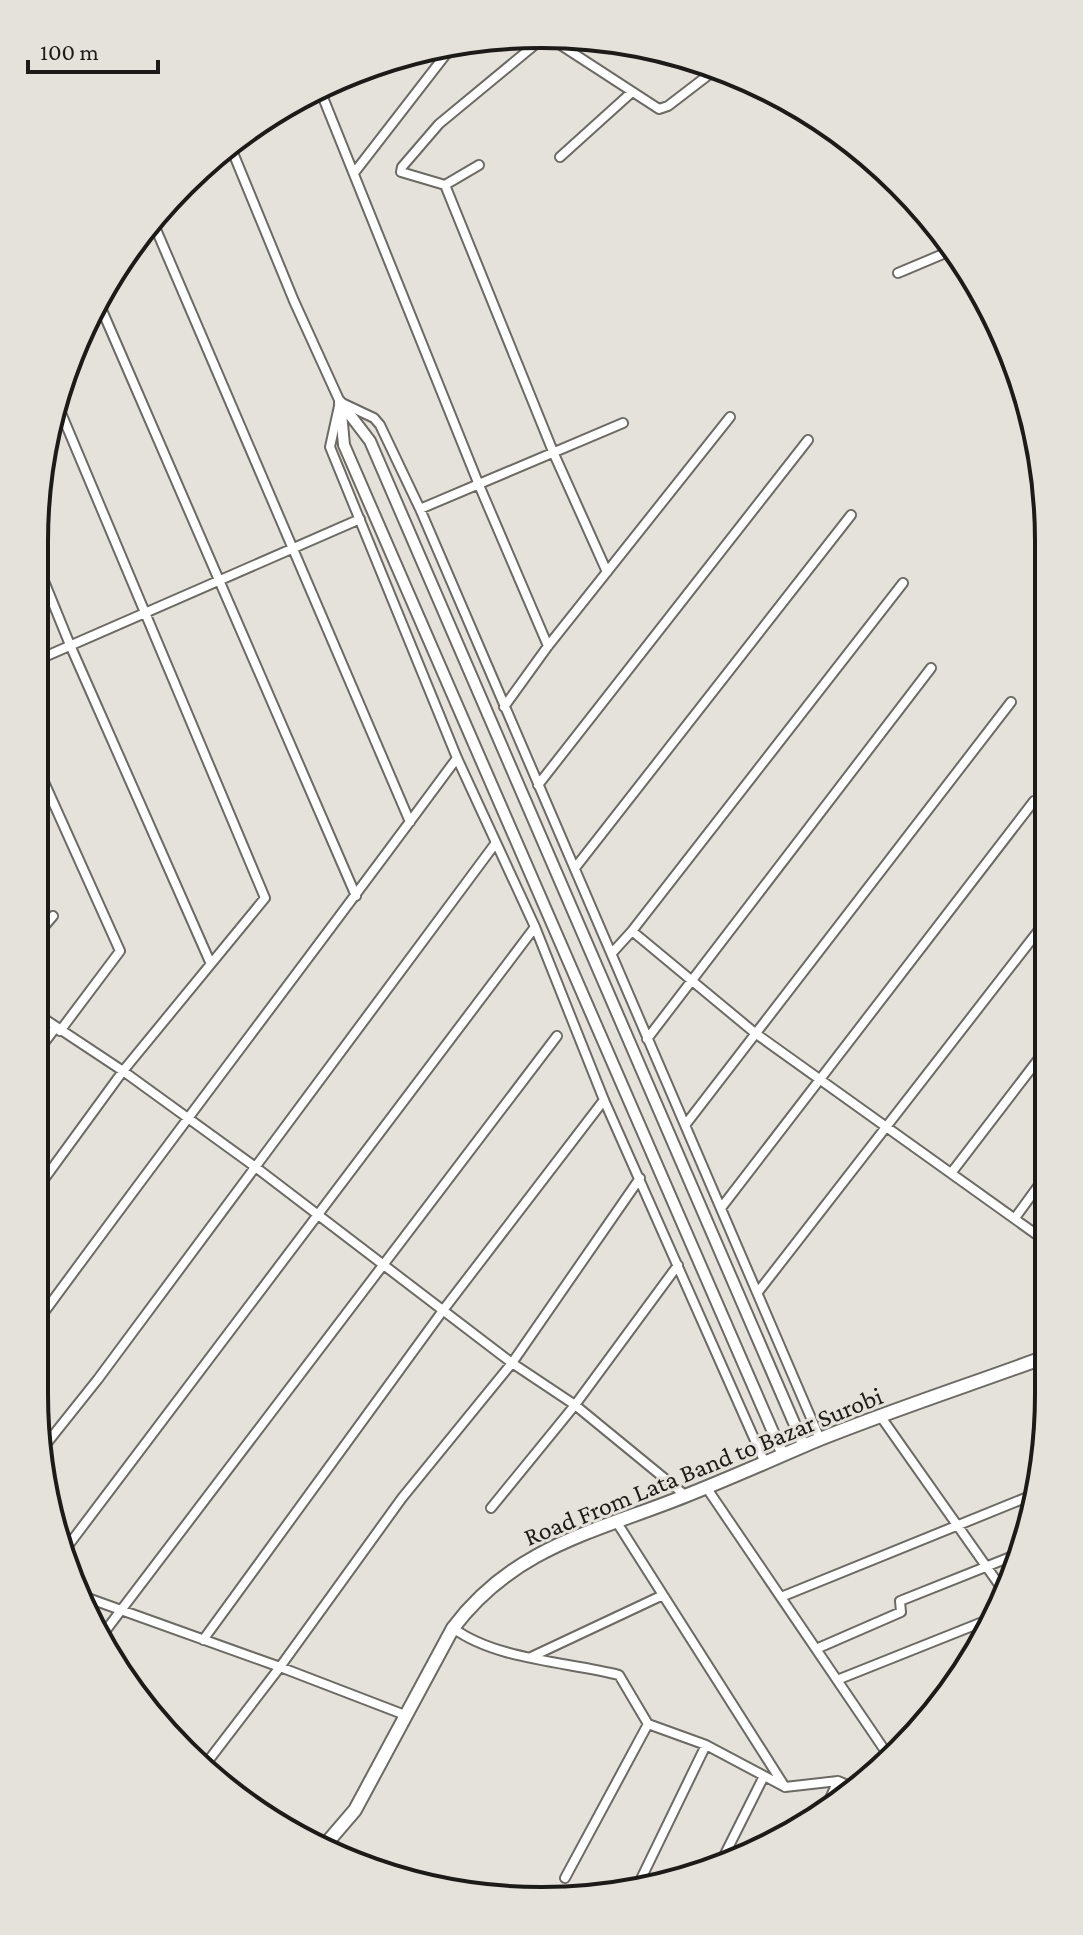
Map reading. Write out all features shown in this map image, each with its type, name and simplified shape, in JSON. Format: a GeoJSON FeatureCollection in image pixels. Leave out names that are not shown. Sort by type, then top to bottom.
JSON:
{"type":"FeatureCollection","features":[{"type":"Feature","properties":{"kind":"main road","name":"Road From Lata Band to Bazar Surobi"},"geometry":{"type":"LineString","coordinates":[[330,1839],[355,1810],[453,1628],[469,1607],[502,1576],[536,1553],[686,1496],[820,1439],[1035,1361]]}},
{"type":"Feature","properties":{"kind":"street"},"geometry":{"type":"LineString","coordinates":[[479,165],[445,185],[401,172],[439,124],[531,48]]}},
{"type":"Feature","properties":{"kind":"street"},"geometry":{"type":"LineString","coordinates":[[566,49],[659,109],[668,106],[706,77]]}},
{"type":"Feature","properties":{"kind":"street"},"geometry":{"type":"LineString","coordinates":[[354,173],[444,57]]}},
{"type":"Feature","properties":{"kind":"street"},"geometry":{"type":"LineString","coordinates":[[560,157],[632,92]]}},
{"type":"Feature","properties":{"kind":"street"},"geometry":{"type":"LineString","coordinates":[[324,99],[479,485],[548,646]]}},
{"type":"Feature","properties":{"kind":"street"},"geometry":{"type":"LineString","coordinates":[[234,155],[294,301],[340,402],[370,441],[804,1446]]}},
{"type":"Feature","properties":{"kind":"street"},"geometry":{"type":"LineString","coordinates":[[445,185],[554,454],[607,572]]}},
{"type":"Feature","properties":{"kind":"street"},"geometry":{"type":"LineString","coordinates":[[157,232],[410,822]]}},
{"type":"Feature","properties":{"kind":"street"},"geometry":{"type":"LineString","coordinates":[[898,273],[943,254]]}},
{"type":"Feature","properties":{"kind":"street"},"geometry":{"type":"LineString","coordinates":[[102,317],[221,581],[356,896]]}},
{"type":"Feature","properties":{"kind":"street"},"geometry":{"type":"LineString","coordinates":[[340,402],[374,418],[380,425],[420,509],[820,1439]]}},
{"type":"Feature","properties":{"kind":"street"},"geometry":{"type":"LineString","coordinates":[[340,402],[330,447],[457,758],[535,927],[604,1100],[765,1463]]}},
{"type":"Feature","properties":{"kind":"street"},"geometry":{"type":"LineString","coordinates":[[340,402],[344,445],[783,1455]]}},
{"type":"Feature","properties":{"kind":"street"},"geometry":{"type":"LineString","coordinates":[[504,707],[548,646],[730,417]]}},
{"type":"Feature","properties":{"kind":"street"},"geometry":{"type":"LineString","coordinates":[[48,1174],[123,1071],[265,898],[64,419]]}},
{"type":"Feature","properties":{"kind":"street"},"geometry":{"type":"LineString","coordinates":[[420,509],[623,423]]}},
{"type":"Feature","properties":{"kind":"street"},"geometry":{"type":"LineString","coordinates":[[538,785],[808,440]]}},
{"type":"Feature","properties":{"kind":"street"},"geometry":{"type":"LineString","coordinates":[[575,868],[851,515]]}},
{"type":"Feature","properties":{"kind":"street"},"geometry":{"type":"LineString","coordinates":[[48,655],[360,519]]}},
{"type":"Feature","properties":{"kind":"street"},"geometry":{"type":"LineString","coordinates":[[612,953],[903,583]]}},
{"type":"Feature","properties":{"kind":"street"},"geometry":{"type":"LineString","coordinates":[[48,591],[210,962]]}},
{"type":"Feature","properties":{"kind":"street"},"geometry":{"type":"LineString","coordinates":[[647,1039],[931,668]]}},
{"type":"Feature","properties":{"kind":"street"},"geometry":{"type":"LineString","coordinates":[[686,1124],[1011,702]]}},
{"type":"Feature","properties":{"kind":"street"},"geometry":{"type":"LineString","coordinates":[[48,1307],[457,758]]}},
{"type":"Feature","properties":{"kind":"street"},"geometry":{"type":"LineString","coordinates":[[48,791],[120,951],[48,1040]]}},
{"type":"Feature","properties":{"kind":"street"},"geometry":{"type":"LineString","coordinates":[[721,1208],[1034,801]]}},
{"type":"Feature","properties":{"kind":"street"},"geometry":{"type":"LineString","coordinates":[[50,1439],[495,844]]}},
{"type":"Feature","properties":{"kind":"street"},"geometry":{"type":"LineString","coordinates":[[48,922],[53,916]]}},
{"type":"Feature","properties":{"kind":"street"},"geometry":{"type":"LineString","coordinates":[[71,1542],[535,927]]}},
{"type":"Feature","properties":{"kind":"street"},"geometry":{"type":"LineString","coordinates":[[632,931],[755,1033],[1035,1233]]}},
{"type":"Feature","properties":{"kind":"street"},"geometry":{"type":"LineString","coordinates":[[758,1292],[1035,935]]}},
{"type":"Feature","properties":{"kind":"street"},"geometry":{"type":"LineString","coordinates":[[48,1022],[123,1071],[254,1166],[512,1363],[575,1405],[686,1496]]}},
{"type":"Feature","properties":{"kind":"street"},"geometry":{"type":"LineString","coordinates":[[108,1628],[557,1036]]}},
{"type":"Feature","properties":{"kind":"street"},"geometry":{"type":"LineString","coordinates":[[952,1172],[1035,1064]]}},
{"type":"Feature","properties":{"kind":"street"},"geometry":{"type":"LineString","coordinates":[[203,1640],[444,1309],[604,1100]]}},
{"type":"Feature","properties":{"kind":"street"},"geometry":{"type":"LineString","coordinates":[[210,1759],[402,1498],[512,1363],[640,1178]]}},
{"type":"Feature","properties":{"kind":"street"},"geometry":{"type":"LineString","coordinates":[[1015,1218],[1035,1190]]}},
{"type":"Feature","properties":{"kind":"street"},"geometry":{"type":"LineString","coordinates":[[491,1508],[575,1405],[678,1265]]}},
{"type":"Feature","properties":{"kind":"street"},"geometry":{"type":"LineString","coordinates":[[881,1417],[997,1582]]}},
{"type":"Feature","properties":{"kind":"street"},"geometry":{"type":"LineString","coordinates":[[706,1487],[884,1748]]}},
{"type":"Feature","properties":{"kind":"street"},"geometry":{"type":"LineString","coordinates":[[781,1597],[1024,1498]]}},
{"type":"Feature","properties":{"kind":"street"},"geometry":{"type":"LineString","coordinates":[[616,1521],[785,1787]]}},
{"type":"Feature","properties":{"kind":"street"},"geometry":{"type":"LineString","coordinates":[[816,1649],[901,1612],[900,1601],[1007,1558]]}},
{"type":"Feature","properties":{"kind":"street"},"geometry":{"type":"LineString","coordinates":[[530,1657],[663,1595]]}},
{"type":"Feature","properties":{"kind":"street"},"geometry":{"type":"LineString","coordinates":[[94,1600],[405,1715]]}},
{"type":"Feature","properties":{"kind":"street"},"geometry":{"type":"LineString","coordinates":[[837,1680],[978,1624]]}},
{"type":"Feature","properties":{"kind":"street"},"geometry":{"type":"LineString","coordinates":[[453,1628],[465,1638],[530,1657],[562,1666],[619,1675],[648,1724],[706,1745],[785,1787],[838,1781],[844,1783]]}},
{"type":"Feature","properties":{"kind":"street"},"geometry":{"type":"LineString","coordinates":[[565,1878],[648,1724]]}},
{"type":"Feature","properties":{"kind":"street"},"geometry":{"type":"LineString","coordinates":[[642,1877],[706,1745]]}},
{"type":"Feature","properties":{"kind":"street"},"geometry":{"type":"LineString","coordinates":[[727,1850],[764,1776]]}},
{"type":"Feature","properties":{"kind":"street"},"geometry":{"type":"LineString","coordinates":[[833,1791],[838,1781]]}}]}
